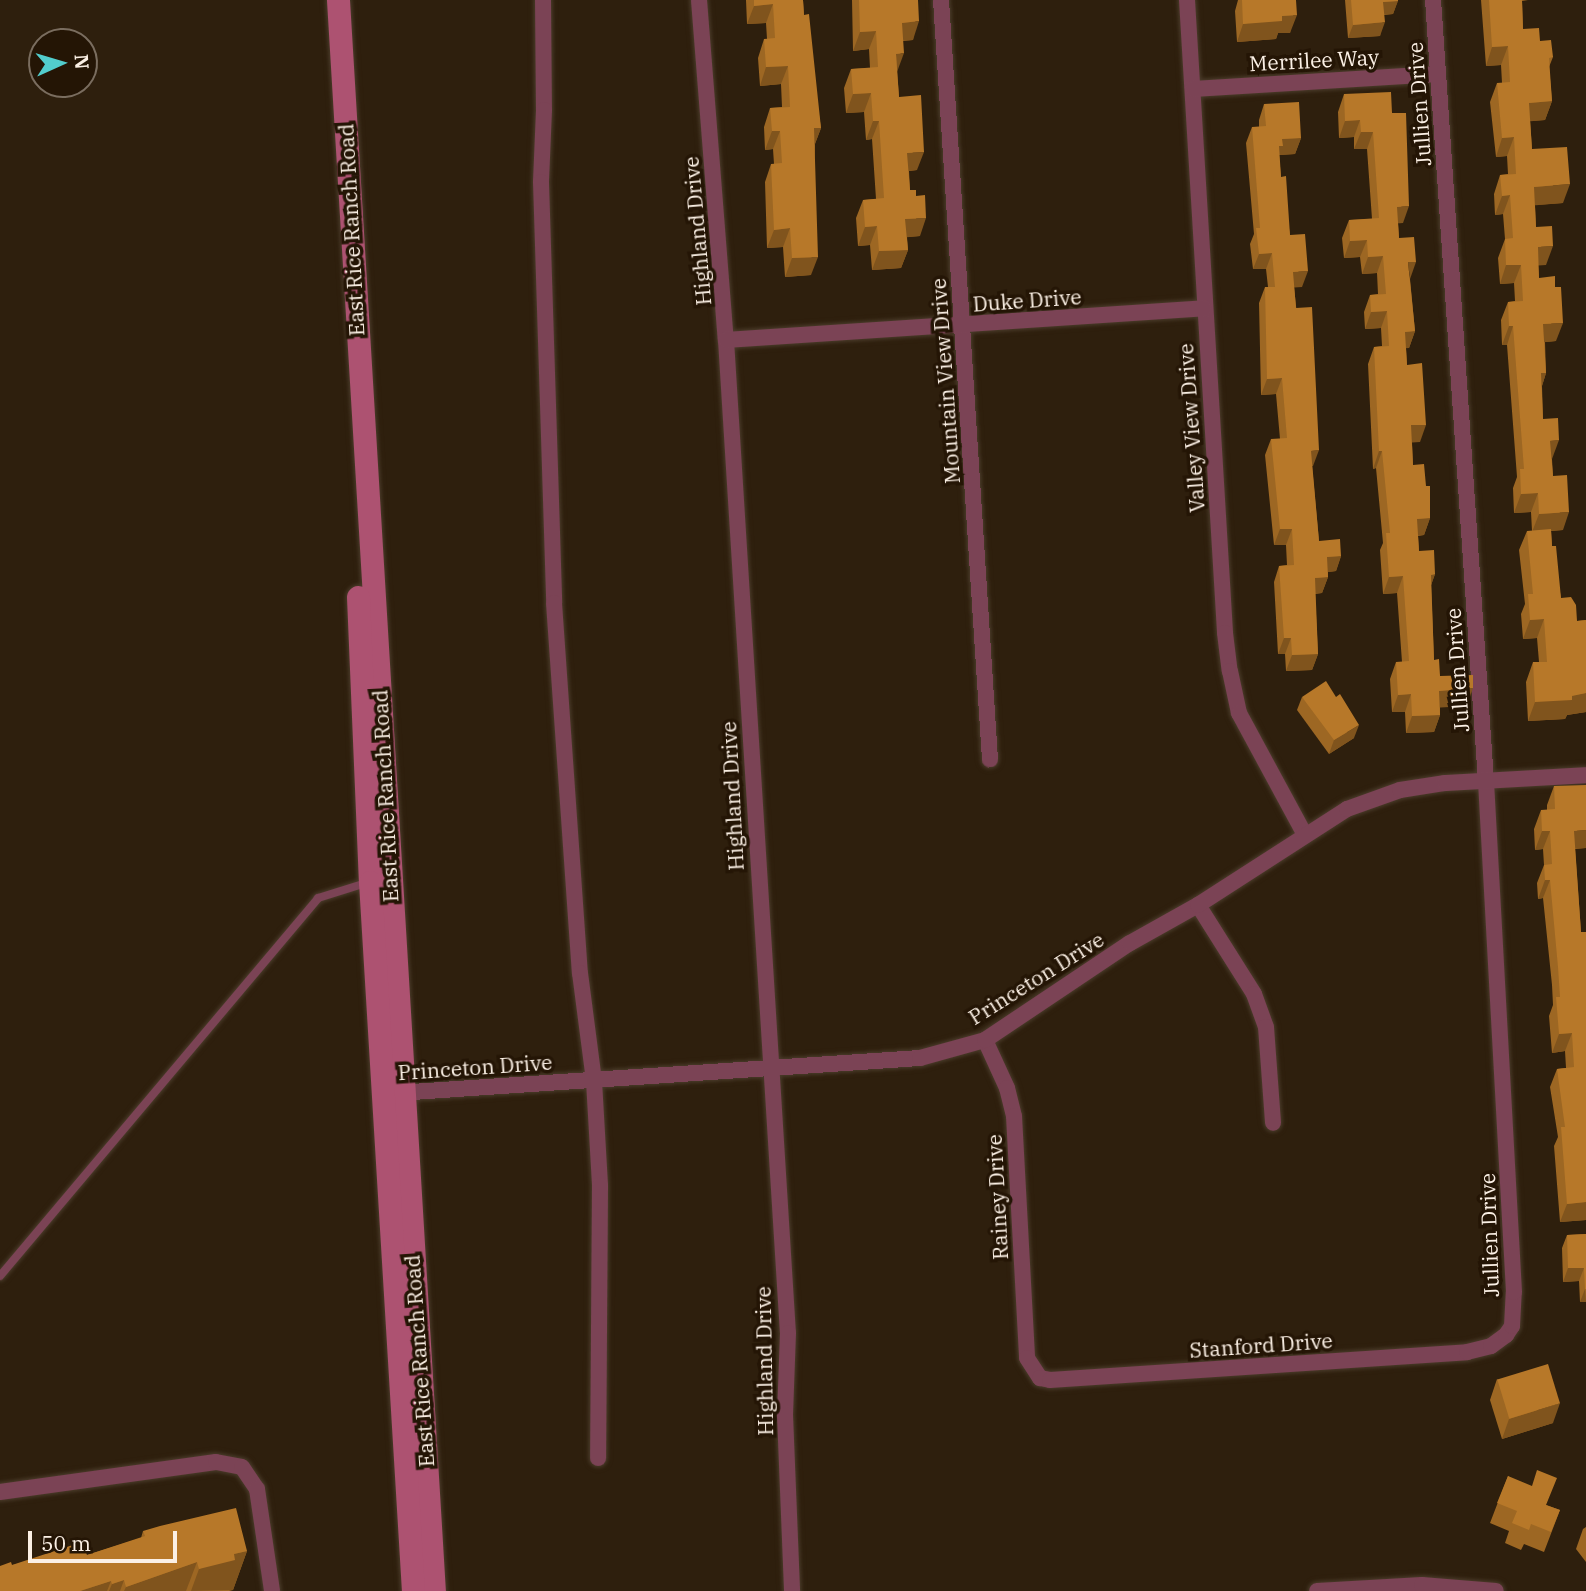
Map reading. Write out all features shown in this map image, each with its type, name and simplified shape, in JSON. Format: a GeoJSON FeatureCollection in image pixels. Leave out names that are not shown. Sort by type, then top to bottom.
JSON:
{"type":"FeatureCollection","features":[{"type":"Feature","properties":{"kind":"main road","name":"East Rice Ranch Road"},"geometry":{"type":"LineString","coordinates":[[323,0],[393,1094],[434,1591]]}},
{"type":"Feature","properties":{"kind":"main road","name":"East Rice Ranch Road"},"geometry":{"type":"LineString","coordinates":[[338,0],[379,881]]}},
{"type":"Feature","properties":{"kind":"main road","name":"East Rice Ranch Road"},"geometry":{"type":"LineString","coordinates":[[393,1094],[413,1591]]}},
{"type":"Feature","properties":{"kind":"street"},"geometry":{"type":"LineString","coordinates":[[543,0],[544,110],[541,182],[554,603],[580,973],[594,1081],[600,1186],[598,1458]]}},
{"type":"Feature","properties":{"kind":"street","name":"Highland Drive"},"geometry":{"type":"LineString","coordinates":[[699,0],[726,340],[788,1333],[785,1415],[792,1591]]}},
{"type":"Feature","properties":{"kind":"street","name":"Mountain View Drive"},"geometry":{"type":"LineString","coordinates":[[941,0],[990,759]]}},
{"type":"Feature","properties":{"kind":"street","name":"Valley View Drive"},"geometry":{"type":"LineString","coordinates":[[1187,0],[1204,308],[1230,671],[1239,713],[1305,835]]}},
{"type":"Feature","properties":{"kind":"street","name":"Jullien Drive"},"geometry":{"type":"LineString","coordinates":[[1433,0],[1486,781],[1514,1292],[1512,1326],[1506,1335]]}},
{"type":"Feature","properties":{"kind":"street","name":"Merrilee Way"},"geometry":{"type":"LineString","coordinates":[[1193,89],[1438,74]]}},
{"type":"Feature","properties":{"kind":"street","name":"Duke Drive"},"geometry":{"type":"LineString","coordinates":[[726,340],[1204,308]]}},
{"type":"Feature","properties":{"kind":"street","name":"Princeton Drive"},"geometry":{"type":"LineString","coordinates":[[393,1094],[920,1058],[985,1040],[1130,943],[1198,905],[1347,809],[1400,790],[1445,783],[1586,775]]}},
{"type":"Feature","properties":{"kind":"street"},"geometry":{"type":"LineString","coordinates":[[1198,905],[1254,994],[1266,1027],[1273,1123]]}},
{"type":"Feature","properties":{"kind":"street","name":"Rainey Drive"},"geometry":{"type":"LineString","coordinates":[[985,1040],[1007,1088],[1014,1116],[1027,1358]]}},
{"type":"Feature","properties":{"kind":"street","name":"Stanford Drive"},"geometry":{"type":"LineString","coordinates":[[1027,1358],[1040,1378],[1050,1380],[1467,1352],[1491,1346],[1506,1335]]}},
{"type":"Feature","properties":{"kind":"street"},"geometry":{"type":"LineString","coordinates":[[0,1492],[216,1462],[242,1467],[257,1489],[272,1591]]}},
{"type":"Feature","properties":{"kind":"street"},"geometry":{"type":"LineString","coordinates":[[1317,1591],[1422,1585],[1496,1591]]}},
{"type":"Feature","properties":{"kind":"lane"},"geometry":{"type":"LineString","coordinates":[[0,1276],[318,898],[379,881]]}},
{"type":"Feature","properties":{"kind":"building"},"geometry":{"type":"Polygon","coordinates":[[[754,0],[803,0],[804,15],[809,14],[821,128],[814,128],[818,257],[792,258],[790,228],[774,230],[771,164],[782,163],[780,131],[772,131],[770,108],[790,107],[788,66],[766,67],[764,39],[775,38],[773,4],[754,6],[754,0]]]}},
{"type":"Feature","properties":{"kind":"building"},"geometry":{"type":"Polygon","coordinates":[[[859,0],[918,0],[919,21],[902,23],[904,53],[896,54],[899,97],[921,95],[924,152],[907,153],[910,190],[916,190],[916,196],[925,195],[926,218],[905,219],[908,250],[879,251],[877,226],[865,227],[863,200],[884,198],[879,121],[873,121],[871,93],[853,94],[851,69],[878,67],[876,31],[860,32],[859,0]]]}},
{"type":"Feature","properties":{"kind":"building"},"geometry":{"type":"Polygon","coordinates":[[[1242,0],[1296,0],[1297,15],[1282,16],[1282,21],[1243,24],[1242,0]]]}},
{"type":"Feature","properties":{"kind":"building"},"geometry":{"type":"Polygon","coordinates":[[[1351,0],[1398,1],[1383,2],[1385,22],[1353,25],[1351,0]]]}},
{"type":"Feature","properties":{"kind":"building"},"geometry":{"type":"Polygon","coordinates":[[[1489,0],[1522,0],[1523,29],[1539,28],[1540,41],[1551,40],[1553,57],[1549,58],[1552,101],[1529,103],[1532,149],[1567,147],[1570,184],[1534,187],[1536,227],[1552,226],[1553,246],[1538,247],[1539,278],[1555,276],[1555,287],[1561,287],[1563,323],[1543,324],[1546,373],[1541,373],[1543,419],[1558,418],[1559,440],[1550,441],[1553,476],[1567,475],[1569,512],[1539,514],[1538,493],[1521,494],[1520,469],[1524,469],[1513,326],[1509,326],[1508,302],[1523,301],[1521,265],[1506,265],[1505,239],[1513,238],[1510,195],[1502,196],[1500,175],[1516,174],[1514,137],[1502,138],[1497,83],[1510,82],[1508,46],[1492,47],[1489,0]]]}},
{"type":"Feature","properties":{"kind":"building"},"geometry":{"type":"Polygon","coordinates":[[[1391,92],[1392,113],[1406,113],[1409,206],[1397,207],[1399,238],[1414,237],[1416,262],[1408,262],[1415,331],[1405,332],[1407,365],[1422,363],[1426,425],[1411,425],[1413,465],[1424,464],[1426,486],[1430,486],[1430,518],[1417,519],[1419,551],[1434,550],[1435,574],[1431,575],[1434,660],[1439,659],[1440,676],[1473,675],[1473,688],[1439,691],[1440,715],[1412,716],[1411,694],[1398,695],[1396,662],[1409,661],[1403,576],[1389,577],[1386,533],[1390,533],[1382,451],[1379,451],[1374,347],[1389,346],[1387,311],[1371,312],[1370,295],[1386,294],[1383,256],[1368,257],[1367,240],[1350,241],[1349,220],[1379,218],[1373,132],[1361,132],[1360,120],[1345,121],[1344,94],[1391,92]]]}},
{"type":"Feature","properties":{"kind":"building"},"geometry":{"type":"Polygon","coordinates":[[[1299,102],[1301,138],[1282,139],[1283,146],[1279,146],[1281,177],[1286,176],[1290,235],[1305,234],[1308,271],[1293,272],[1296,308],[1312,307],[1319,450],[1311,451],[1319,541],[1340,539],[1341,556],[1327,557],[1328,577],[1315,578],[1318,654],[1292,655],[1291,638],[1284,638],[1279,566],[1294,565],[1292,529],[1280,529],[1271,439],[1287,438],[1282,378],[1267,379],[1265,287],[1275,287],[1272,253],[1259,254],[1256,228],[1260,228],[1252,127],[1266,126],[1264,104],[1299,102]]]}},
{"type":"Feature","properties":{"kind":"building"},"geometry":{"type":"Polygon","coordinates":[[[1551,529],[1552,546],[1556,546],[1561,598],[1571,597],[1576,605],[1577,621],[1586,620],[1586,693],[1572,696],[1572,700],[1535,702],[1533,662],[1547,662],[1544,619],[1530,620],[1528,594],[1533,594],[1527,531],[1551,529]]]}},
{"type":"Feature","properties":{"kind":"building"},"geometry":{"type":"Polygon","coordinates":[[[1326,681],[1336,697],[1340,694],[1359,725],[1334,740],[1302,697],[1326,681]]]}},
{"type":"Feature","properties":{"kind":"building"},"geometry":{"type":"Polygon","coordinates":[[[1586,785],[1586,830],[1574,831],[1581,932],[1586,932],[1586,1202],[1567,1204],[1561,1127],[1565,1127],[1557,1069],[1574,1067],[1572,1033],[1559,1034],[1556,997],[1560,997],[1558,967],[1550,880],[1545,880],[1544,865],[1552,864],[1550,831],[1542,831],[1541,810],[1555,809],[1554,786],[1586,785]]]}},
{"type":"Feature","properties":{"kind":"building"},"geometry":{"type":"Polygon","coordinates":[[[1586,1234],[1585,1289],[1584,1268],[1568,1268],[1567,1235],[1586,1234]]]}},
{"type":"Feature","properties":{"kind":"building"},"geometry":{"type":"Polygon","coordinates":[[[1548,1364],[1560,1403],[1509,1419],[1497,1379],[1548,1364]]]}},
{"type":"Feature","properties":{"kind":"building"},"geometry":{"type":"Polygon","coordinates":[[[1537,1470],[1557,1478],[1546,1505],[1560,1510],[1551,1532],[1531,1524],[1529,1530],[1512,1523],[1517,1511],[1497,1503],[1508,1476],[1532,1486],[1537,1470]]]}},
{"type":"Feature","properties":{"kind":"building"},"geometry":{"type":"Polygon","coordinates":[[[236,1508],[247,1551],[234,1554],[235,1560],[199,1569],[197,1562],[126,1587],[124,1580],[112,1584],[111,1581],[80,1591],[0,1591],[0,1566],[11,1562],[12,1565],[82,1542],[87,1555],[145,1536],[143,1531],[236,1508]]]}}]}
